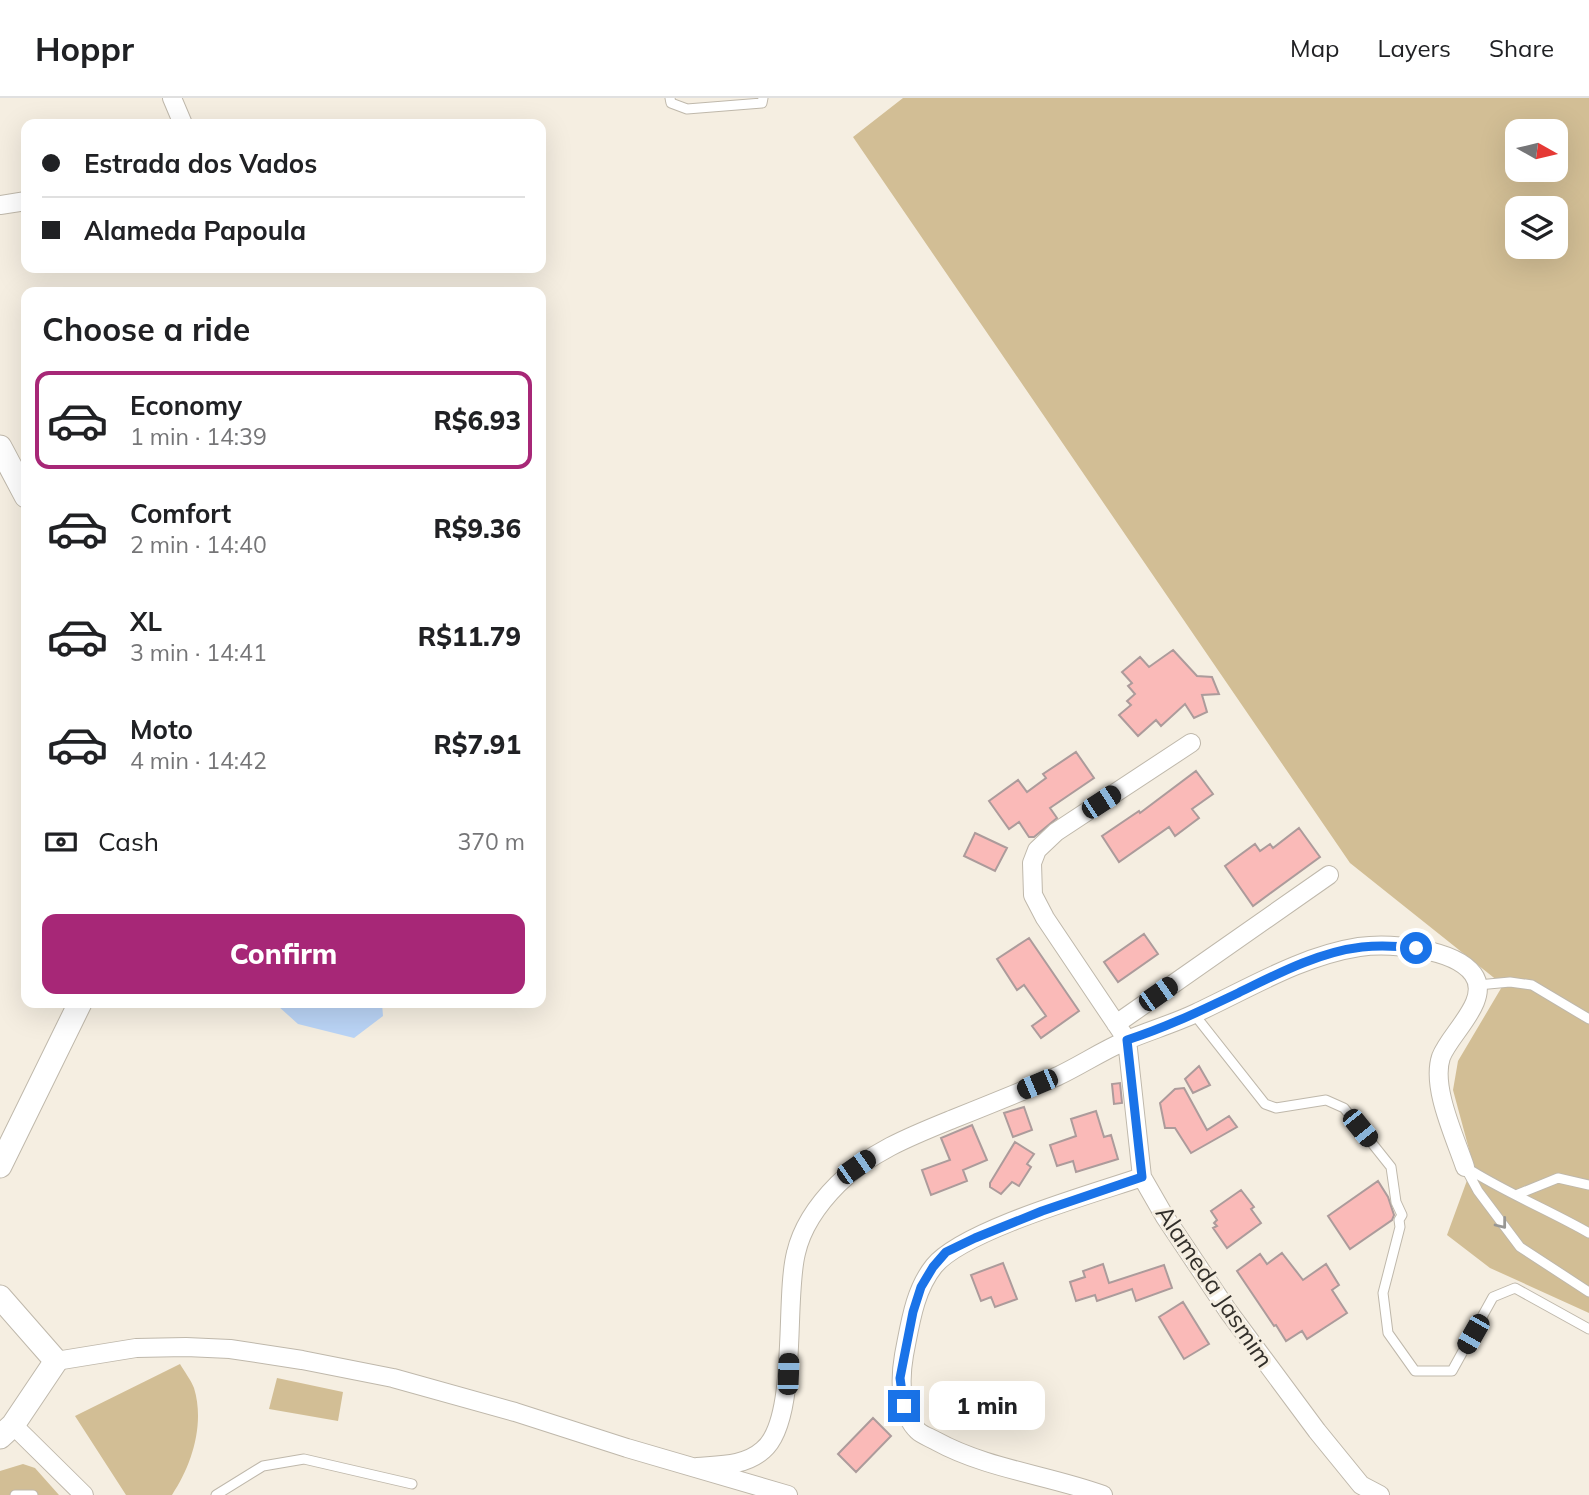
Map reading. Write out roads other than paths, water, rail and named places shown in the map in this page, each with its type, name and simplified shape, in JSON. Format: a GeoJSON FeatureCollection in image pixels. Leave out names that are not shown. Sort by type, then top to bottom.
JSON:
{"type":"FeatureCollection","features":[{"type":"Feature","properties":{"kind":"street"},"geometry":{"type":"LineString","coordinates":[[172,98],[181,119]]}},
{"type":"Feature","properties":{"kind":"street"},"geometry":{"type":"LineString","coordinates":[[0,205],[21,202]]}},
{"type":"Feature","properties":{"kind":"street"},"geometry":{"type":"LineString","coordinates":[[0,447],[21,487]]}},
{"type":"Feature","properties":{"kind":"street"},"geometry":{"type":"LineString","coordinates":[[1127,1040],[1045,918],[1033,895],[1032,863],[1037,850],[1056,832],[1191,743]]}},
{"type":"Feature","properties":{"kind":"street"},"geometry":{"type":"LineString","coordinates":[[1116,1024],[1329,875]]}},
{"type":"Feature","properties":{"kind":"street"},"geometry":{"type":"LineString","coordinates":[[697,1467],[732,1464],[750,1459],[766,1448],[776,1429],[783,1407],[788,1374],[790,1284],[796,1252],[806,1227],[837,1185],[877,1153],[905,1139],[1060,1074],[1127,1040],[1164,1028],[1286,969],[1332,953],[1385,945],[1435,953],[1464,966],[1473,974],[1478,985],[1478,996],[1447,1046],[1439,1068],[1439,1085],[1465,1167]]}},
{"type":"Feature","properties":{"kind":"street"},"geometry":{"type":"LineString","coordinates":[[0,1166],[78,1008]]}},
{"type":"Feature","properties":{"kind":"street","name":"Alameda Jasmim"},"geometry":{"type":"LineString","coordinates":[[1127,1040],[1142,1177],[1165,1217],[1228,1311],[1317,1431],[1362,1485],[1380,1495]]}},
{"type":"Feature","properties":{"kind":"street"},"geometry":{"type":"LineString","coordinates":[[1103,1495],[956,1452],[917,1431],[904,1406],[900,1378],[913,1312],[921,1287],[946,1252],[1042,1211],[1142,1177]]}},
{"type":"Feature","properties":{"kind":"street"},"geometry":{"type":"LineString","coordinates":[[0,1297],[56,1361]]}},
{"type":"Feature","properties":{"kind":"street"},"geometry":{"type":"LineString","coordinates":[[84,1495],[7,1431],[56,1361],[136,1348],[186,1347],[230,1349],[394,1378],[788,1495]]}},
{"type":"Feature","properties":{"kind":"lane"},"geometry":{"type":"LineString","coordinates":[[670,98],[671,103],[687,109],[762,103],[763,98]]}},
{"type":"Feature","properties":{"kind":"lane"},"geometry":{"type":"LineString","coordinates":[[1478,985],[1510,982],[1532,985],[1589,1019]]}},
{"type":"Feature","properties":{"kind":"lane"},"geometry":{"type":"LineString","coordinates":[[1194,1014],[1265,1104],[1276,1108],[1326,1100],[1344,1108],[1391,1167],[1396,1202],[1402,1214],[1384,1293],[1386,1319],[1388,1333],[1415,1371],[1452,1371],[1493,1297],[1515,1287],[1589,1329]]}},
{"type":"Feature","properties":{"kind":"lane"},"geometry":{"type":"LineString","coordinates":[[1465,1167],[1589,1233]]}},
{"type":"Feature","properties":{"kind":"lane"},"geometry":{"type":"LineString","coordinates":[[1465,1167],[1478,1191],[1520,1247],[1589,1292]]}},
{"type":"Feature","properties":{"kind":"lane"},"geometry":{"type":"LineString","coordinates":[[1516,1195],[1558,1178],[1589,1185]]}},
{"type":"Feature","properties":{"kind":"lane"},"geometry":{"type":"LineString","coordinates":[[216,1495],[263,1466],[304,1459],[412,1484]]}},
{"type":"Feature","properties":{"kind":"lane"},"geometry":{"type":"LineString","coordinates":[[15,1495],[33,1495]]}},
{"type":"Feature","properties":{"kind":"water"},"geometry":{"type":"Polygon","coordinates":[[[280,1008],[382,1008],[383,1016],[354,1038],[298,1024],[280,1008]]]}}]}
